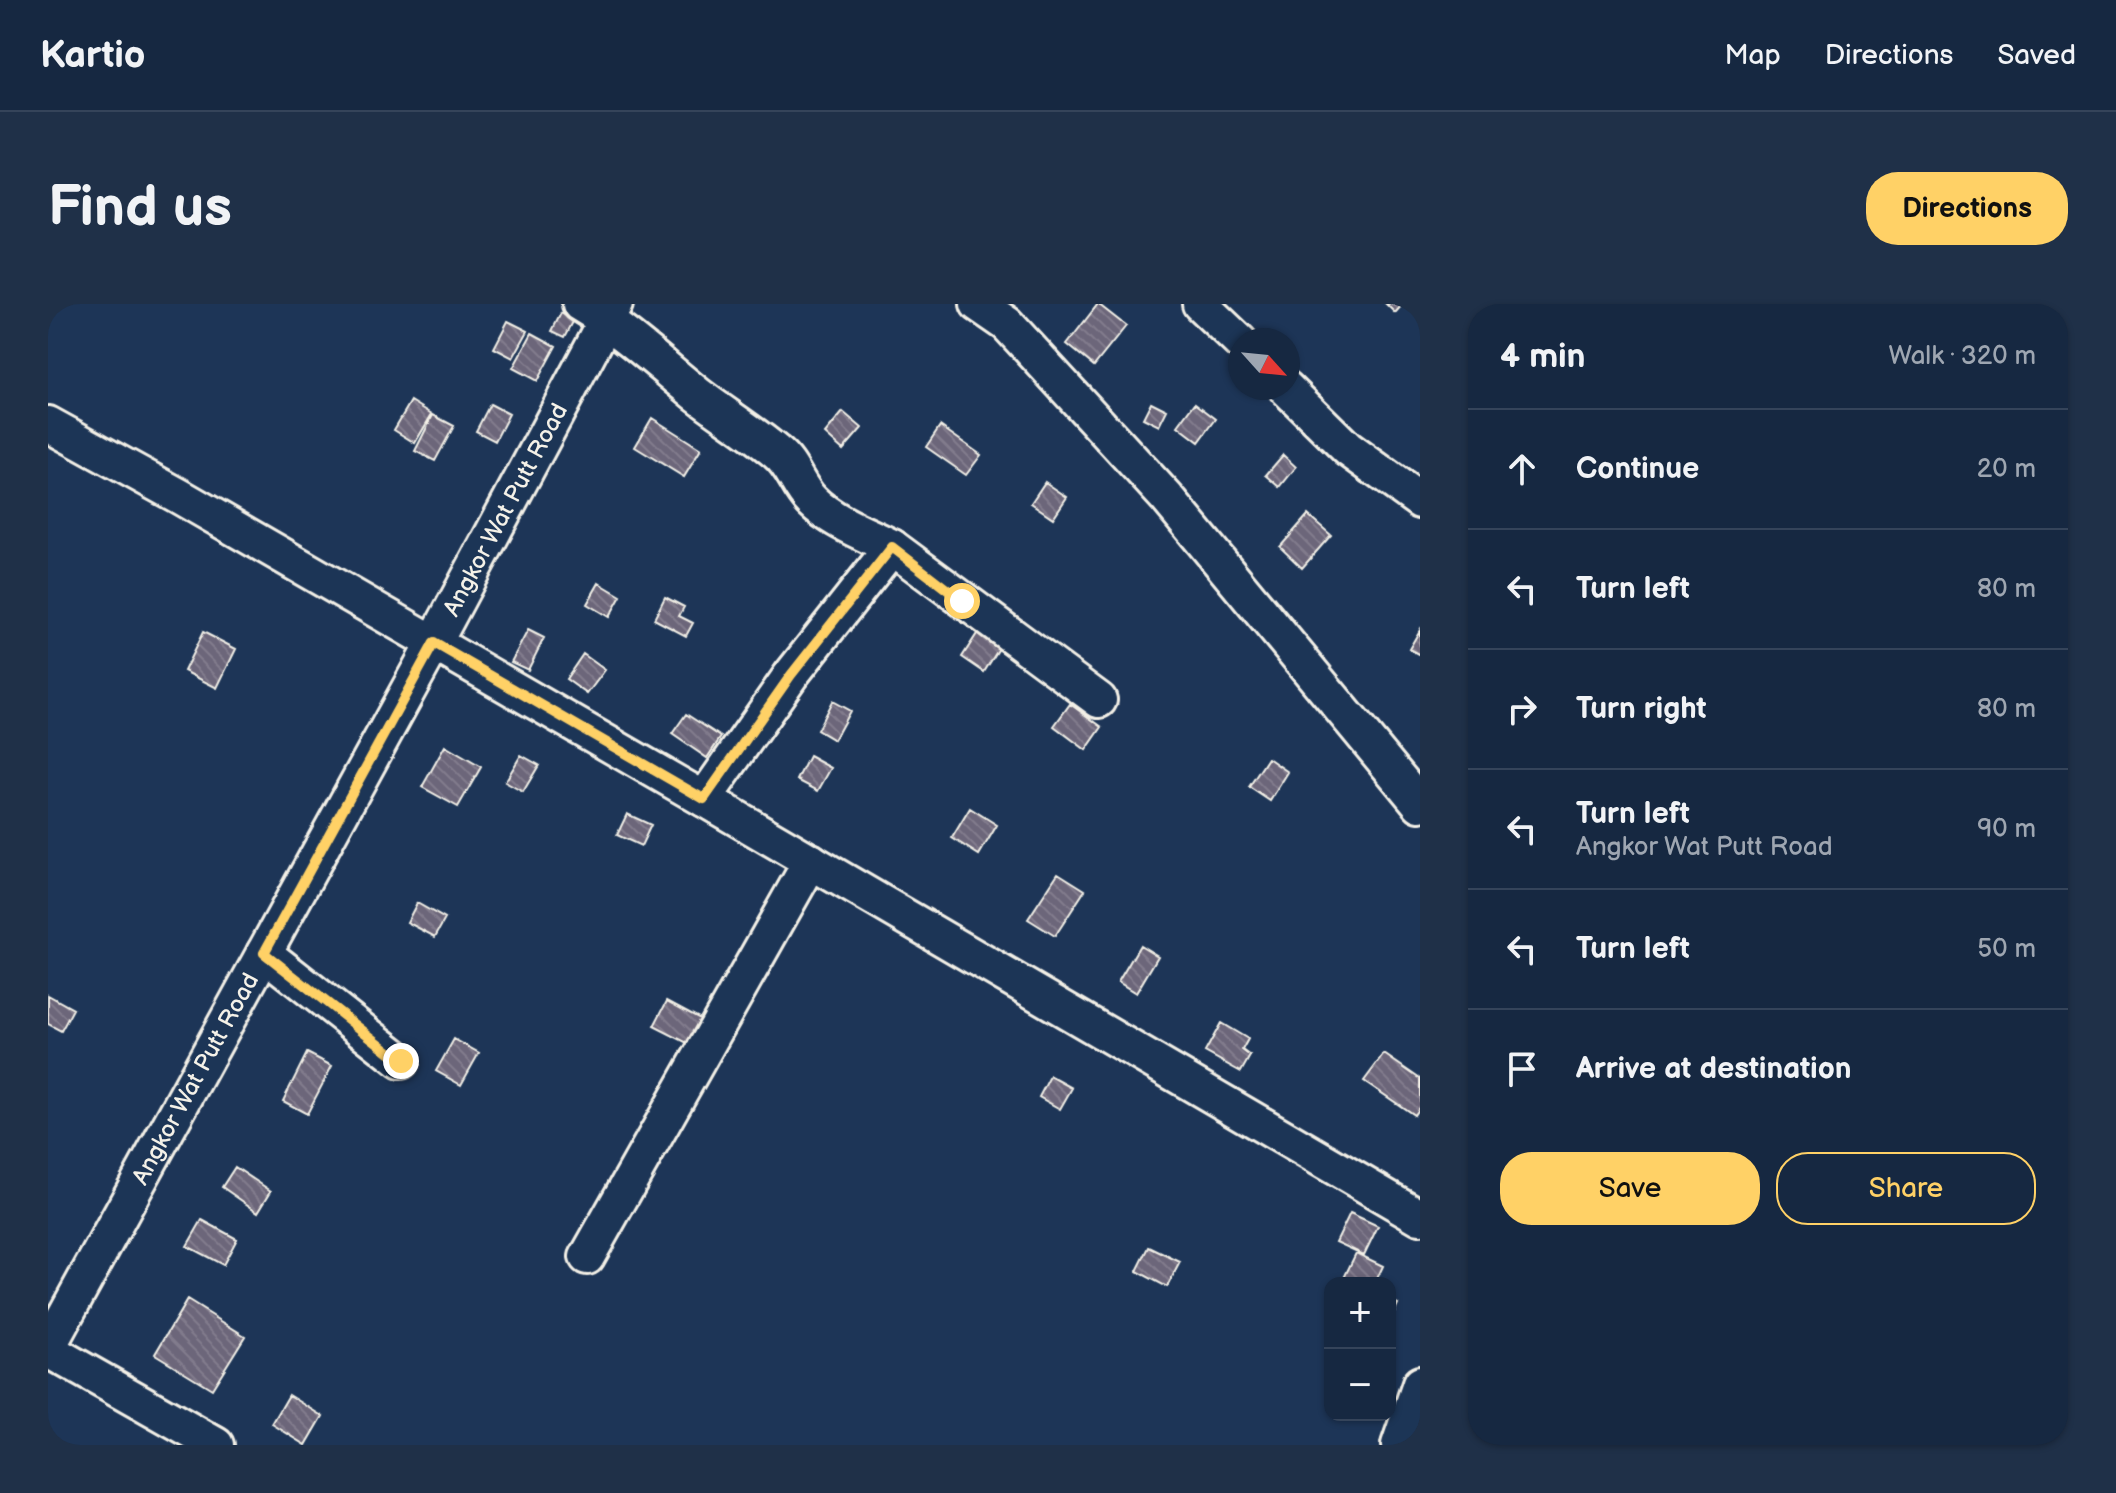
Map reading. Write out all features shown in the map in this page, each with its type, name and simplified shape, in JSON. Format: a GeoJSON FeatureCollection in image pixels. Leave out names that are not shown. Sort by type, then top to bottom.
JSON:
{"type":"FeatureCollection","features":[{"type":"Feature","properties":{"kind":"street"},"geometry":{"type":"LineString","coordinates":[[978,304],[1007,324],[1167,498],[1420,804]]}},
{"type":"Feature","properties":{"kind":"street"},"geometry":{"type":"LineString","coordinates":[[1200,304],[1228,331]]}},
{"type":"Feature","properties":{"kind":"street"},"geometry":{"type":"LineString","coordinates":[[600,309],[720,412],[776,451],[789,463],[799,486],[815,504],[836,519],[892,547],[1099,700]]}},
{"type":"Feature","properties":{"kind":"street","name":"Angkor Wat Putt Road"},"geometry":{"type":"LineString","coordinates":[[48,1348],[434,643],[600,309]]}},
{"type":"Feature","properties":{"kind":"street"},"geometry":{"type":"LineString","coordinates":[[1298,400],[1348,449],[1420,501]]}},
{"type":"Feature","properties":{"kind":"street"},"geometry":{"type":"LineString","coordinates":[[48,424],[179,496],[704,799],[1420,1217]]}},
{"type":"Feature","properties":{"kind":"street"},"geometry":{"type":"LineString","coordinates":[[704,799],[791,675],[892,547]]}},
{"type":"Feature","properties":{"kind":"street"},"geometry":{"type":"LineString","coordinates":[[587,1257],[811,861]]}},
{"type":"Feature","properties":{"kind":"street"},"geometry":{"type":"LineString","coordinates":[[264,953],[401,1061]]}},
{"type":"Feature","properties":{"kind":"street"},"geometry":{"type":"LineString","coordinates":[[48,1348],[216,1445]]}},
{"type":"Feature","properties":{"kind":"street"},"geometry":{"type":"LineString","coordinates":[[1399,1445],[1420,1384]]}},
{"type":"Feature","properties":{"kind":"building"},"geometry":{"type":"Polygon","coordinates":[[[1098,304],[1126,326],[1094,366],[1067,344],[1098,304]]]}},
{"type":"Feature","properties":{"kind":"building"},"geometry":{"type":"Polygon","coordinates":[[[1386,304],[1403,304],[1395,313],[1386,304]]]}},
{"type":"Feature","properties":{"kind":"building"},"geometry":{"type":"Polygon","coordinates":[[[561,313],[574,320],[565,337],[552,331],[561,313]]]}},
{"type":"Feature","properties":{"kind":"building"},"geometry":{"type":"Polygon","coordinates":[[[508,321],[528,331],[513,358],[494,348],[508,321]]]}},
{"type":"Feature","properties":{"kind":"building"},"geometry":{"type":"Polygon","coordinates":[[[532,333],[556,346],[537,381],[513,368],[532,333]]]}},
{"type":"Feature","properties":{"kind":"building"},"geometry":{"type":"Polygon","coordinates":[[[411,401],[432,414],[415,443],[394,430],[411,401]]]}},
{"type":"Feature","properties":{"kind":"building"},"geometry":{"type":"Polygon","coordinates":[[[1151,402],[1167,410],[1159,426],[1143,418],[1151,402]]]}},
{"type":"Feature","properties":{"kind":"building"},"geometry":{"type":"Polygon","coordinates":[[[1195,403],[1216,419],[1199,442],[1178,426],[1195,403]]]}},
{"type":"Feature","properties":{"kind":"building"},"geometry":{"type":"Polygon","coordinates":[[[490,404],[509,414],[495,441],[476,431],[490,404]]]}},
{"type":"Feature","properties":{"kind":"building"},"geometry":{"type":"Polygon","coordinates":[[[843,412],[862,428],[843,450],[825,434],[843,412]]]}},
{"type":"Feature","properties":{"kind":"building"},"geometry":{"type":"Polygon","coordinates":[[[433,415],[454,426],[435,461],[415,451],[433,415]]]}},
{"type":"Feature","properties":{"kind":"building"},"geometry":{"type":"Polygon","coordinates":[[[652,418],[701,449],[684,477],[635,447],[652,418]]]}},
{"type":"Feature","properties":{"kind":"building"},"geometry":{"type":"Polygon","coordinates":[[[940,426],[981,455],[966,475],[926,447],[940,426]]]}},
{"type":"Feature","properties":{"kind":"building"},"geometry":{"type":"Polygon","coordinates":[[[1283,455],[1296,467],[1280,487],[1266,475],[1283,455]]]}},
{"type":"Feature","properties":{"kind":"building"},"geometry":{"type":"Polygon","coordinates":[[[1045,482],[1067,497],[1053,518],[1031,503],[1045,482]]]}},
{"type":"Feature","properties":{"kind":"building"},"geometry":{"type":"Polygon","coordinates":[[[1308,515],[1331,535],[1302,568],[1280,547],[1308,515]]]}},
{"type":"Feature","properties":{"kind":"building"},"geometry":{"type":"Polygon","coordinates":[[[599,583],[621,596],[609,617],[587,604],[599,583]]]}},
{"type":"Feature","properties":{"kind":"building"},"geometry":{"type":"Polygon","coordinates":[[[665,597],[684,607],[679,616],[693,623],[686,636],[654,619],[665,597]]]}},
{"type":"Feature","properties":{"kind":"building"},"geometry":{"type":"Polygon","coordinates":[[[984,623],[1006,637],[984,672],[962,657],[984,623]]]}},
{"type":"Feature","properties":{"kind":"building"},"geometry":{"type":"Polygon","coordinates":[[[528,630],[544,638],[528,670],[511,662],[528,630]]]}},
{"type":"Feature","properties":{"kind":"building"},"geometry":{"type":"Polygon","coordinates":[[[1420,630],[1420,655],[1409,649],[1420,630]]]}},
{"type":"Feature","properties":{"kind":"building"},"geometry":{"type":"Polygon","coordinates":[[[203,632],[236,649],[217,688],[184,671],[203,632]]]}},
{"type":"Feature","properties":{"kind":"building"},"geometry":{"type":"Polygon","coordinates":[[[583,654],[605,670],[587,694],[566,679],[583,654]]]}},
{"type":"Feature","properties":{"kind":"building"},"geometry":{"type":"Polygon","coordinates":[[[832,701],[850,711],[834,740],[817,730],[832,701]]]}},
{"type":"Feature","properties":{"kind":"building"},"geometry":{"type":"Polygon","coordinates":[[[1070,704],[1102,727],[1086,750],[1054,726],[1070,704]]]}},
{"type":"Feature","properties":{"kind":"building"},"geometry":{"type":"Polygon","coordinates":[[[686,714],[721,737],[707,758],[672,734],[686,714]]]}},
{"type":"Feature","properties":{"kind":"building"},"geometry":{"type":"Polygon","coordinates":[[[445,746],[481,767],[458,807],[422,787],[445,746]]]}},
{"type":"Feature","properties":{"kind":"building"},"geometry":{"type":"Polygon","coordinates":[[[521,755],[539,765],[523,792],[505,782],[521,755]]]}},
{"type":"Feature","properties":{"kind":"building"},"geometry":{"type":"Polygon","coordinates":[[[809,756],[831,768],[818,791],[797,780],[809,756]]]}},
{"type":"Feature","properties":{"kind":"building"},"geometry":{"type":"Polygon","coordinates":[[[1268,758],[1288,772],[1270,801],[1249,787],[1268,758]]]}},
{"type":"Feature","properties":{"kind":"building"},"geometry":{"type":"Polygon","coordinates":[[[970,808],[997,825],[979,855],[952,838],[970,808]]]}},
{"type":"Feature","properties":{"kind":"building"},"geometry":{"type":"Polygon","coordinates":[[[627,814],[651,825],[641,846],[617,835],[627,814]]]}},
{"type":"Feature","properties":{"kind":"building"},"geometry":{"type":"Polygon","coordinates":[[[1058,873],[1085,890],[1055,936],[1028,919],[1058,873]]]}},
{"type":"Feature","properties":{"kind":"building"},"geometry":{"type":"Polygon","coordinates":[[[417,903],[445,919],[435,937],[407,922],[417,903]]]}},
{"type":"Feature","properties":{"kind":"building"},"geometry":{"type":"Polygon","coordinates":[[[1140,945],[1158,956],[1136,993],[1118,982],[1140,945]]]}},
{"type":"Feature","properties":{"kind":"building"},"geometry":{"type":"Polygon","coordinates":[[[48,995],[73,1009],[61,1031],[48,1024],[48,995]]]}},
{"type":"Feature","properties":{"kind":"building"},"geometry":{"type":"Polygon","coordinates":[[[667,1001],[710,1024],[697,1048],[654,1026],[667,1001]]]}},
{"type":"Feature","properties":{"kind":"building"},"geometry":{"type":"Polygon","coordinates":[[[1221,1023],[1248,1039],[1242,1050],[1250,1056],[1241,1072],[1205,1052],[1221,1023]]]}},
{"type":"Feature","properties":{"kind":"building"},"geometry":{"type":"Polygon","coordinates":[[[454,1039],[479,1053],[461,1085],[436,1071],[454,1039]]]}},
{"type":"Feature","properties":{"kind":"building"},"geometry":{"type":"Polygon","coordinates":[[[307,1053],[332,1066],[307,1114],[283,1101],[307,1053]]]}},
{"type":"Feature","properties":{"kind":"building"},"geometry":{"type":"Polygon","coordinates":[[[1384,1054],[1420,1079],[1420,1106],[1414,1115],[1364,1081],[1384,1054]]]}},
{"type":"Feature","properties":{"kind":"building"},"geometry":{"type":"Polygon","coordinates":[[[1050,1076],[1072,1088],[1060,1109],[1039,1097],[1050,1076]]]}},
{"type":"Feature","properties":{"kind":"building"},"geometry":{"type":"Polygon","coordinates":[[[235,1167],[271,1191],[258,1212],[222,1187],[235,1167]]]}},
{"type":"Feature","properties":{"kind":"building"},"geometry":{"type":"Polygon","coordinates":[[[1350,1213],[1378,1226],[1364,1255],[1336,1242],[1350,1213]]]}},
{"type":"Feature","properties":{"kind":"building"},"geometry":{"type":"Polygon","coordinates":[[[202,1220],[237,1239],[223,1265],[187,1246],[202,1220]]]}},
{"type":"Feature","properties":{"kind":"building"},"geometry":{"type":"Polygon","coordinates":[[[1149,1247],[1180,1262],[1167,1287],[1137,1271],[1149,1247]]]}},
{"type":"Feature","properties":{"kind":"building"},"geometry":{"type":"Polygon","coordinates":[[[1356,1253],[1383,1266],[1378,1277],[1344,1277],[1356,1253]]]}},
{"type":"Feature","properties":{"kind":"building"},"geometry":{"type":"Polygon","coordinates":[[[187,1300],[245,1336],[212,1389],[155,1354],[187,1300]]]}},
{"type":"Feature","properties":{"kind":"building"},"geometry":{"type":"Polygon","coordinates":[[[289,1395],[323,1416],[306,1445],[272,1424],[289,1395]]]}},
{"type":"Feature","properties":{"kind":"route"},"geometry":{"type":"LineString","coordinates":[[401,1061],[264,953],[434,643],[704,799],[791,675],[892,547],[962,601]]}}]}
